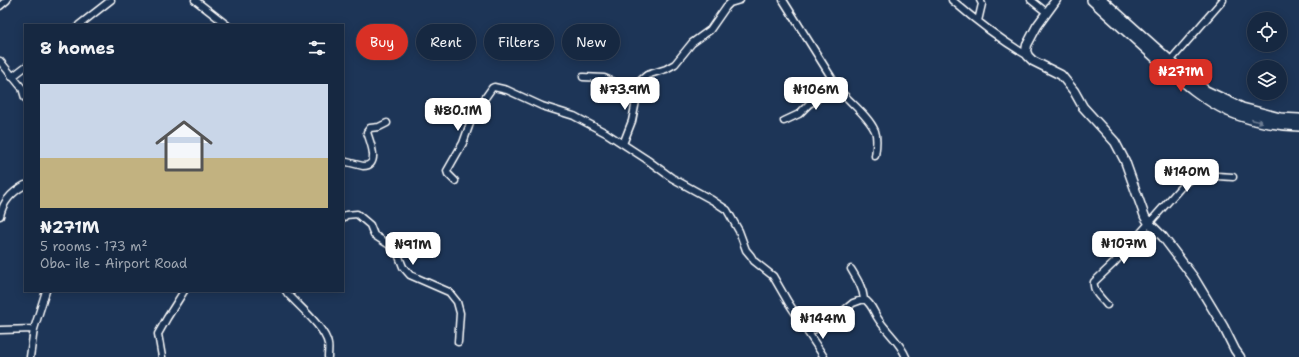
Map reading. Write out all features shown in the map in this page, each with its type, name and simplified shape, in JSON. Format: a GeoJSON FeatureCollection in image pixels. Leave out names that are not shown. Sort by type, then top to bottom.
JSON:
{"type":"FeatureCollection","features":[{"type":"Feature","properties":{"kind":"main road"},"geometry":{"type":"LineString","coordinates":[[1092,0],[1206,91],[1242,108],[1299,126]]}},
{"type":"Feature","properties":{"kind":"main road"},"geometry":{"type":"LineString","coordinates":[[1102,0],[1183,82],[1205,98],[1228,111],[1259,121],[1299,119]]}},
{"type":"Feature","properties":{"kind":"street"},"geometry":{"type":"LineString","coordinates":[[0,6],[7,0]]}},
{"type":"Feature","properties":{"kind":"street"},"geometry":{"type":"LineString","coordinates":[[80,24],[111,0]]}},
{"type":"Feature","properties":{"kind":"street"},"geometry":{"type":"LineString","coordinates":[[195,0],[225,24]]}},
{"type":"Feature","properties":{"kind":"street"},"geometry":{"type":"LineString","coordinates":[[583,77],[604,78],[621,85],[640,81],[647,75],[666,69],[675,64],[692,43],[710,30],[726,6],[740,0]]}},
{"type":"Feature","properties":{"kind":"street"},"geometry":{"type":"LineString","coordinates":[[783,0],[834,81],[870,123],[875,132],[875,156]]}},
{"type":"Feature","properties":{"kind":"street"},"geometry":{"type":"LineString","coordinates":[[952,0],[971,17],[978,20],[1008,44],[1028,56],[1033,61],[1061,75],[1074,91],[1083,107],[1115,142],[1125,161],[1145,217],[1163,237],[1194,278],[1240,357]]}},
{"type":"Feature","properties":{"kind":"street"},"geometry":{"type":"LineString","coordinates":[[1031,0],[1046,12]]}},
{"type":"Feature","properties":{"kind":"street"},"geometry":{"type":"LineString","coordinates":[[1028,56],[1026,51],[1027,44],[1046,12],[1056,0]]}},
{"type":"Feature","properties":{"kind":"street"},"geometry":{"type":"LineString","coordinates":[[1170,61],[1223,0]]}},
{"type":"Feature","properties":{"kind":"street"},"geometry":{"type":"LineString","coordinates":[[978,20],[983,1]]}},
{"type":"Feature","properties":{"kind":"street"},"geometry":{"type":"LineString","coordinates":[[0,61],[22,88],[24,95]]}},
{"type":"Feature","properties":{"kind":"street"},"geometry":{"type":"LineString","coordinates":[[12,77],[24,68]]}},
{"type":"Feature","properties":{"kind":"street"},"geometry":{"type":"LineString","coordinates":[[623,144],[632,121],[640,81]]}},
{"type":"Feature","properties":{"kind":"street"},"geometry":{"type":"LineString","coordinates":[[784,121],[799,114],[809,104],[816,100],[834,81]]}},
{"type":"Feature","properties":{"kind":"street"},"geometry":{"type":"LineString","coordinates":[[455,181],[447,171],[463,143],[473,115],[492,88],[494,87],[507,90],[542,106],[574,116],[606,133],[672,178],[686,184],[727,210],[739,231],[746,250],[754,261],[773,276],[824,357]]}},
{"type":"Feature","properties":{"kind":"street"},"geometry":{"type":"LineString","coordinates":[[344,161],[363,166],[366,166],[372,162],[373,155],[367,132],[370,128],[379,127],[387,123]]}},
{"type":"Feature","properties":{"kind":"street"},"geometry":{"type":"LineString","coordinates":[[1107,305],[1094,290],[1094,282],[1114,263],[1170,198],[1188,181],[1201,175],[1233,177]]}},
{"type":"Feature","properties":{"kind":"street"},"geometry":{"type":"LineString","coordinates":[[0,216],[1,208],[13,193],[24,186]]}},
{"type":"Feature","properties":{"kind":"street"},"geometry":{"type":"LineString","coordinates":[[344,217],[346,215],[357,214],[370,225],[374,235],[394,248],[403,268],[410,275],[449,292],[460,308],[458,342]]}},
{"type":"Feature","properties":{"kind":"street"},"geometry":{"type":"LineString","coordinates":[[851,269],[864,293],[864,299],[868,302],[881,322],[901,346],[906,357]]}},
{"type":"Feature","properties":{"kind":"street"},"geometry":{"type":"LineString","coordinates":[[30,357],[34,329],[46,292]]}},
{"type":"Feature","properties":{"kind":"street"},"geometry":{"type":"LineString","coordinates":[[162,357],[158,334],[183,292]]}},
{"type":"Feature","properties":{"kind":"street"},"geometry":{"type":"LineString","coordinates":[[287,292],[316,323],[325,335],[328,344],[328,357]]}},
{"type":"Feature","properties":{"kind":"street"},"geometry":{"type":"LineString","coordinates":[[808,333],[836,317],[853,303],[864,299]]}},
{"type":"Feature","properties":{"kind":"street"},"geometry":{"type":"LineString","coordinates":[[0,330],[34,329]]}}]}
